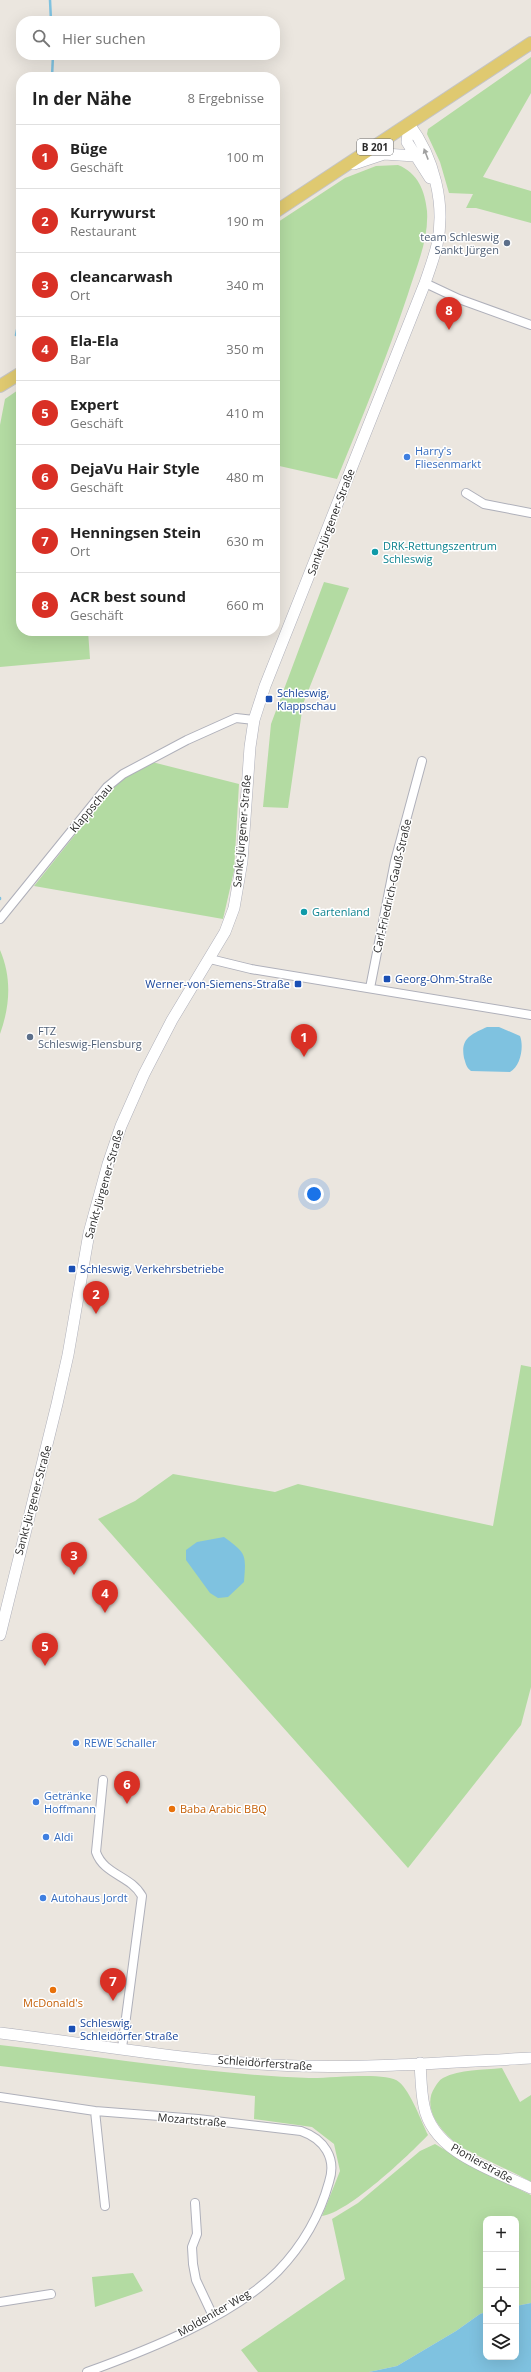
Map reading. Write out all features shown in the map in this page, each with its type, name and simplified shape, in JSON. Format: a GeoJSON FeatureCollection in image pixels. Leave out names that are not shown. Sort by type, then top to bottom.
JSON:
{"type":"FeatureCollection","features":[{"type":"Feature","properties":{"kind":"main road","name":"B 201"},"geometry":{"type":"LineString","coordinates":[[280,209],[531,43]]}},
{"type":"Feature","properties":{"kind":"main road"},"geometry":{"type":"LineString","coordinates":[[0,386],[16,376]]}},
{"type":"Feature","properties":{"kind":"street"},"geometry":{"type":"LineString","coordinates":[[409,124],[406,142],[437,187]]}},
{"type":"Feature","properties":{"kind":"street","name":"Sankt-Jürgener-Straße"},"geometry":{"type":"LineString","coordinates":[[0,1635],[57,1404],[68,1355],[89,1233],[108,1164],[121,1126],[144,1074],[172,1020],[225,932],[238,890],[242,861],[250,747],[254,720],[265,686],[425,283],[437,245],[440,223],[437,187],[427,154],[418,136],[409,124]]}},
{"type":"Feature","properties":{"kind":"street"},"geometry":{"type":"LineString","coordinates":[[340,170],[384,154],[415,156]]}},
{"type":"Feature","properties":{"kind":"street"},"geometry":{"type":"LineString","coordinates":[[425,283],[459,299],[531,325]]}},
{"type":"Feature","properties":{"kind":"street"},"geometry":{"type":"LineString","coordinates":[[466,492],[484,504],[531,513]]}},
{"type":"Feature","properties":{"kind":"street","name":"Klappschau"},"geometry":{"type":"LineString","coordinates":[[0,919],[107,787],[123,774],[188,740],[236,718],[254,720]]}},
{"type":"Feature","properties":{"kind":"street","name":"Carl-Friedrich-Gauß-Straße"},"geometry":{"type":"LineString","coordinates":[[370,988],[395,861],[422,761]]}},
{"type":"Feature","properties":{"kind":"street"},"geometry":{"type":"LineString","coordinates":[[210,959],[251,969],[531,1015]]}},
{"type":"Feature","properties":{"kind":"street"},"geometry":{"type":"LineString","coordinates":[[103,1780],[96,1852],[100,1863],[138,1888],[142,1896],[122,2048]]}},
{"type":"Feature","properties":{"kind":"street","name":"Schleidörferstraße"},"geometry":{"type":"LineString","coordinates":[[0,2033],[122,2048],[296,2066],[337,2067],[531,2058]]}},
{"type":"Feature","properties":{"kind":"street","name":"Pionierstraße"},"geometry":{"type":"LineString","coordinates":[[420,2063],[424,2107],[436,2133],[451,2148],[531,2188]]}},
{"type":"Feature","properties":{"kind":"street","name":"Mozartstraße"},"geometry":{"type":"LineString","coordinates":[[0,2097],[95,2111],[198,2119],[301,2131],[314,2135],[324,2145],[332,2166],[325,2198]]}},
{"type":"Feature","properties":{"kind":"street"},"geometry":{"type":"LineString","coordinates":[[95,2111],[105,2206]]}},
{"type":"Feature","properties":{"kind":"street","name":"Moldeniter Weg"},"geometry":{"type":"LineString","coordinates":[[87,2372],[158,2344],[213,2316],[244,2298],[278,2271],[298,2247],[312,2225],[325,2198]]}},
{"type":"Feature","properties":{"kind":"street"},"geometry":{"type":"LineString","coordinates":[[195,2203],[198,2234],[192,2247],[193,2264],[196,2280],[213,2316]]}},
{"type":"Feature","properties":{"kind":"street"},"geometry":{"type":"LineString","coordinates":[[0,2302],[51,2294]]}},
{"type":"Feature","properties":{"kind":"green space"},"geometry":{"type":"Polygon","coordinates":[[[531,57],[531,93],[483,177],[531,191],[531,223],[476,208],[466,208],[473,194],[449,193],[440,162],[427,134],[428,129],[531,57]]]}},
{"type":"Feature","properties":{"kind":"green space"},"geometry":{"type":"Polygon","coordinates":[[[398,165],[405,168],[415,178],[422,190],[426,204],[426,232],[418,264],[392,341],[337,479],[280,466],[280,221],[345,178],[376,166],[398,165]]]}},
{"type":"Feature","properties":{"kind":"green space"},"geometry":{"type":"Polygon","coordinates":[[[16,391],[16,636],[88,636],[90,659],[0,667],[0,425],[5,399],[16,391]]]}},
{"type":"Feature","properties":{"kind":"green space"},"geometry":{"type":"Polygon","coordinates":[[[324,582],[349,588],[303,704],[288,808],[263,807],[271,724],[324,582]]]}},
{"type":"Feature","properties":{"kind":"green space"},"geometry":{"type":"Polygon","coordinates":[[[152,762],[239,784],[234,871],[223,919],[34,886],[110,791],[127,776],[152,762]]]}},
{"type":"Feature","properties":{"kind":"green space"},"geometry":{"type":"Polygon","coordinates":[[[0,950],[4,960],[8,982],[8,1002],[0,1034],[0,950]]]}},
{"type":"Feature","properties":{"kind":"green space"},"geometry":{"type":"Polygon","coordinates":[[[521,1365],[531,1367],[531,1687],[521,1725],[408,1868],[98,1519],[135,1501],[173,1474],[275,1492],[298,1484],[493,1526],[521,1365]]]}},
{"type":"Feature","properties":{"kind":"green space"},"geometry":{"type":"Polygon","coordinates":[[[0,2045],[232,2073],[309,2078],[370,2076],[392,2079],[399,2082],[408,2093],[428,2135],[378,2182],[347,2205],[322,2216],[340,2171],[334,2144],[312,2127],[254,2119],[255,2096],[0,2066],[0,2045]]]}},
{"type":"Feature","properties":{"kind":"green space"},"geometry":{"type":"Polygon","coordinates":[[[502,2068],[520,2102],[531,2095],[531,2182],[465,2149],[450,2138],[437,2123],[430,2105],[431,2096],[435,2087],[442,2079],[464,2071],[502,2068]]]}},
{"type":"Feature","properties":{"kind":"green space"},"geometry":{"type":"Polygon","coordinates":[[[435,2144],[477,2169],[531,2195],[531,2303],[519,2305],[519,2216],[483,2216],[483,2313],[397,2366],[369,2372],[258,2372],[241,2350],[345,2279],[332,2219],[358,2203],[420,2151],[435,2144]]]}},
{"type":"Feature","properties":{"kind":"green space"},"geometry":{"type":"Polygon","coordinates":[[[133,2273],[143,2291],[95,2307],[92,2277],[133,2273]]]}},
{"type":"Feature","properties":{"kind":"water"},"geometry":{"type":"Polygon","coordinates":[[[487,1027],[499,1027],[520,1036],[522,1045],[521,1056],[517,1065],[510,1072],[471,1071],[467,1067],[463,1051],[466,1041],[472,1035],[487,1027]]]}},
{"type":"Feature","properties":{"kind":"water"},"geometry":{"type":"Polygon","coordinates":[[[224,1537],[237,1547],[243,1555],[245,1560],[244,1582],[228,1597],[218,1598],[210,1593],[186,1560],[186,1550],[197,1542],[224,1537]]]}},
{"type":"Feature","properties":{"kind":"water"},"geometry":{"type":"Polygon","coordinates":[[[531,2303],[531,2372],[369,2372],[397,2366],[483,2313],[483,2360],[519,2360],[519,2305],[531,2303]]]}},
{"type":"Feature","properties":{"kind":"waterway"},"geometry":{"type":"LineString","coordinates":[[50,0],[51,16]]}},
{"type":"Feature","properties":{"kind":"waterway"},"geometry":{"type":"LineString","coordinates":[[52,72],[53,60]]}},
{"type":"Feature","properties":{"kind":"place","name":"team Schleswig Sankt Jürgen"},"geometry":{"type":"Point","coordinates":[507,243]}},
{"type":"Feature","properties":{"kind":"place","name":"ACR best sound"},"geometry":{"type":"Point","coordinates":[449,330]}},
{"type":"Feature","properties":{"kind":"place","name":"Harry's Fliesenmarkt"},"geometry":{"type":"Point","coordinates":[407,457]}},
{"type":"Feature","properties":{"kind":"place","name":"DRK-Rettungszentrum Schleswig"},"geometry":{"type":"Point","coordinates":[375,552]}},
{"type":"Feature","properties":{"kind":"place","name":"Schleswig, Klappschau"},"geometry":{"type":"Point","coordinates":[269,699]}},
{"type":"Feature","properties":{"kind":"place","name":"Gartenland"},"geometry":{"type":"Point","coordinates":[304,912]}},
{"type":"Feature","properties":{"kind":"place","name":"Georg-Ohm-Straße"},"geometry":{"type":"Point","coordinates":[387,979]}},
{"type":"Feature","properties":{"kind":"place","name":"Werner-von-Siemens-Straße"},"geometry":{"type":"Point","coordinates":[298,984]}},
{"type":"Feature","properties":{"kind":"place","name":"FTZ Schleswig-Flensburg"},"geometry":{"type":"Point","coordinates":[30,1037]}},
{"type":"Feature","properties":{"kind":"place","name":"Büge"},"geometry":{"type":"Point","coordinates":[304,1057]}},
{"type":"Feature","properties":{"kind":"place","name":"Schleswig, Verkehrsbetriebe"},"geometry":{"type":"Point","coordinates":[72,1269]}},
{"type":"Feature","properties":{"kind":"place","name":"Kurrywurst"},"geometry":{"type":"Point","coordinates":[96,1314]}},
{"type":"Feature","properties":{"kind":"place","name":"cleancarwash"},"geometry":{"type":"Point","coordinates":[74,1575]}},
{"type":"Feature","properties":{"kind":"place","name":"Ela-Ela"},"geometry":{"type":"Point","coordinates":[105,1613]}},
{"type":"Feature","properties":{"kind":"place","name":"Expert"},"geometry":{"type":"Point","coordinates":[45,1666]}},
{"type":"Feature","properties":{"kind":"place","name":"REWE Schaller"},"geometry":{"type":"Point","coordinates":[76,1743]}},
{"type":"Feature","properties":{"kind":"place","name":"Getränke Hoffmann"},"geometry":{"type":"Point","coordinates":[36,1802]}},
{"type":"Feature","properties":{"kind":"place","name":"DejaVu Hair Style"},"geometry":{"type":"Point","coordinates":[127,1804]}},
{"type":"Feature","properties":{"kind":"place","name":"Baba Arabic BBQ"},"geometry":{"type":"Point","coordinates":[172,1809]}},
{"type":"Feature","properties":{"kind":"place","name":"Aldi"},"geometry":{"type":"Point","coordinates":[46,1837]}},
{"type":"Feature","properties":{"kind":"place","name":"Autohaus Jordt"},"geometry":{"type":"Point","coordinates":[43,1898]}},
{"type":"Feature","properties":{"kind":"place","name":"McDonald's"},"geometry":{"type":"Point","coordinates":[53,1990]}},
{"type":"Feature","properties":{"kind":"place","name":"Henningsen Stein"},"geometry":{"type":"Point","coordinates":[113,2001]}},
{"type":"Feature","properties":{"kind":"place","name":"Schleswig, Schleidörfer Straße"},"geometry":{"type":"Point","coordinates":[72,2029]}}]}
